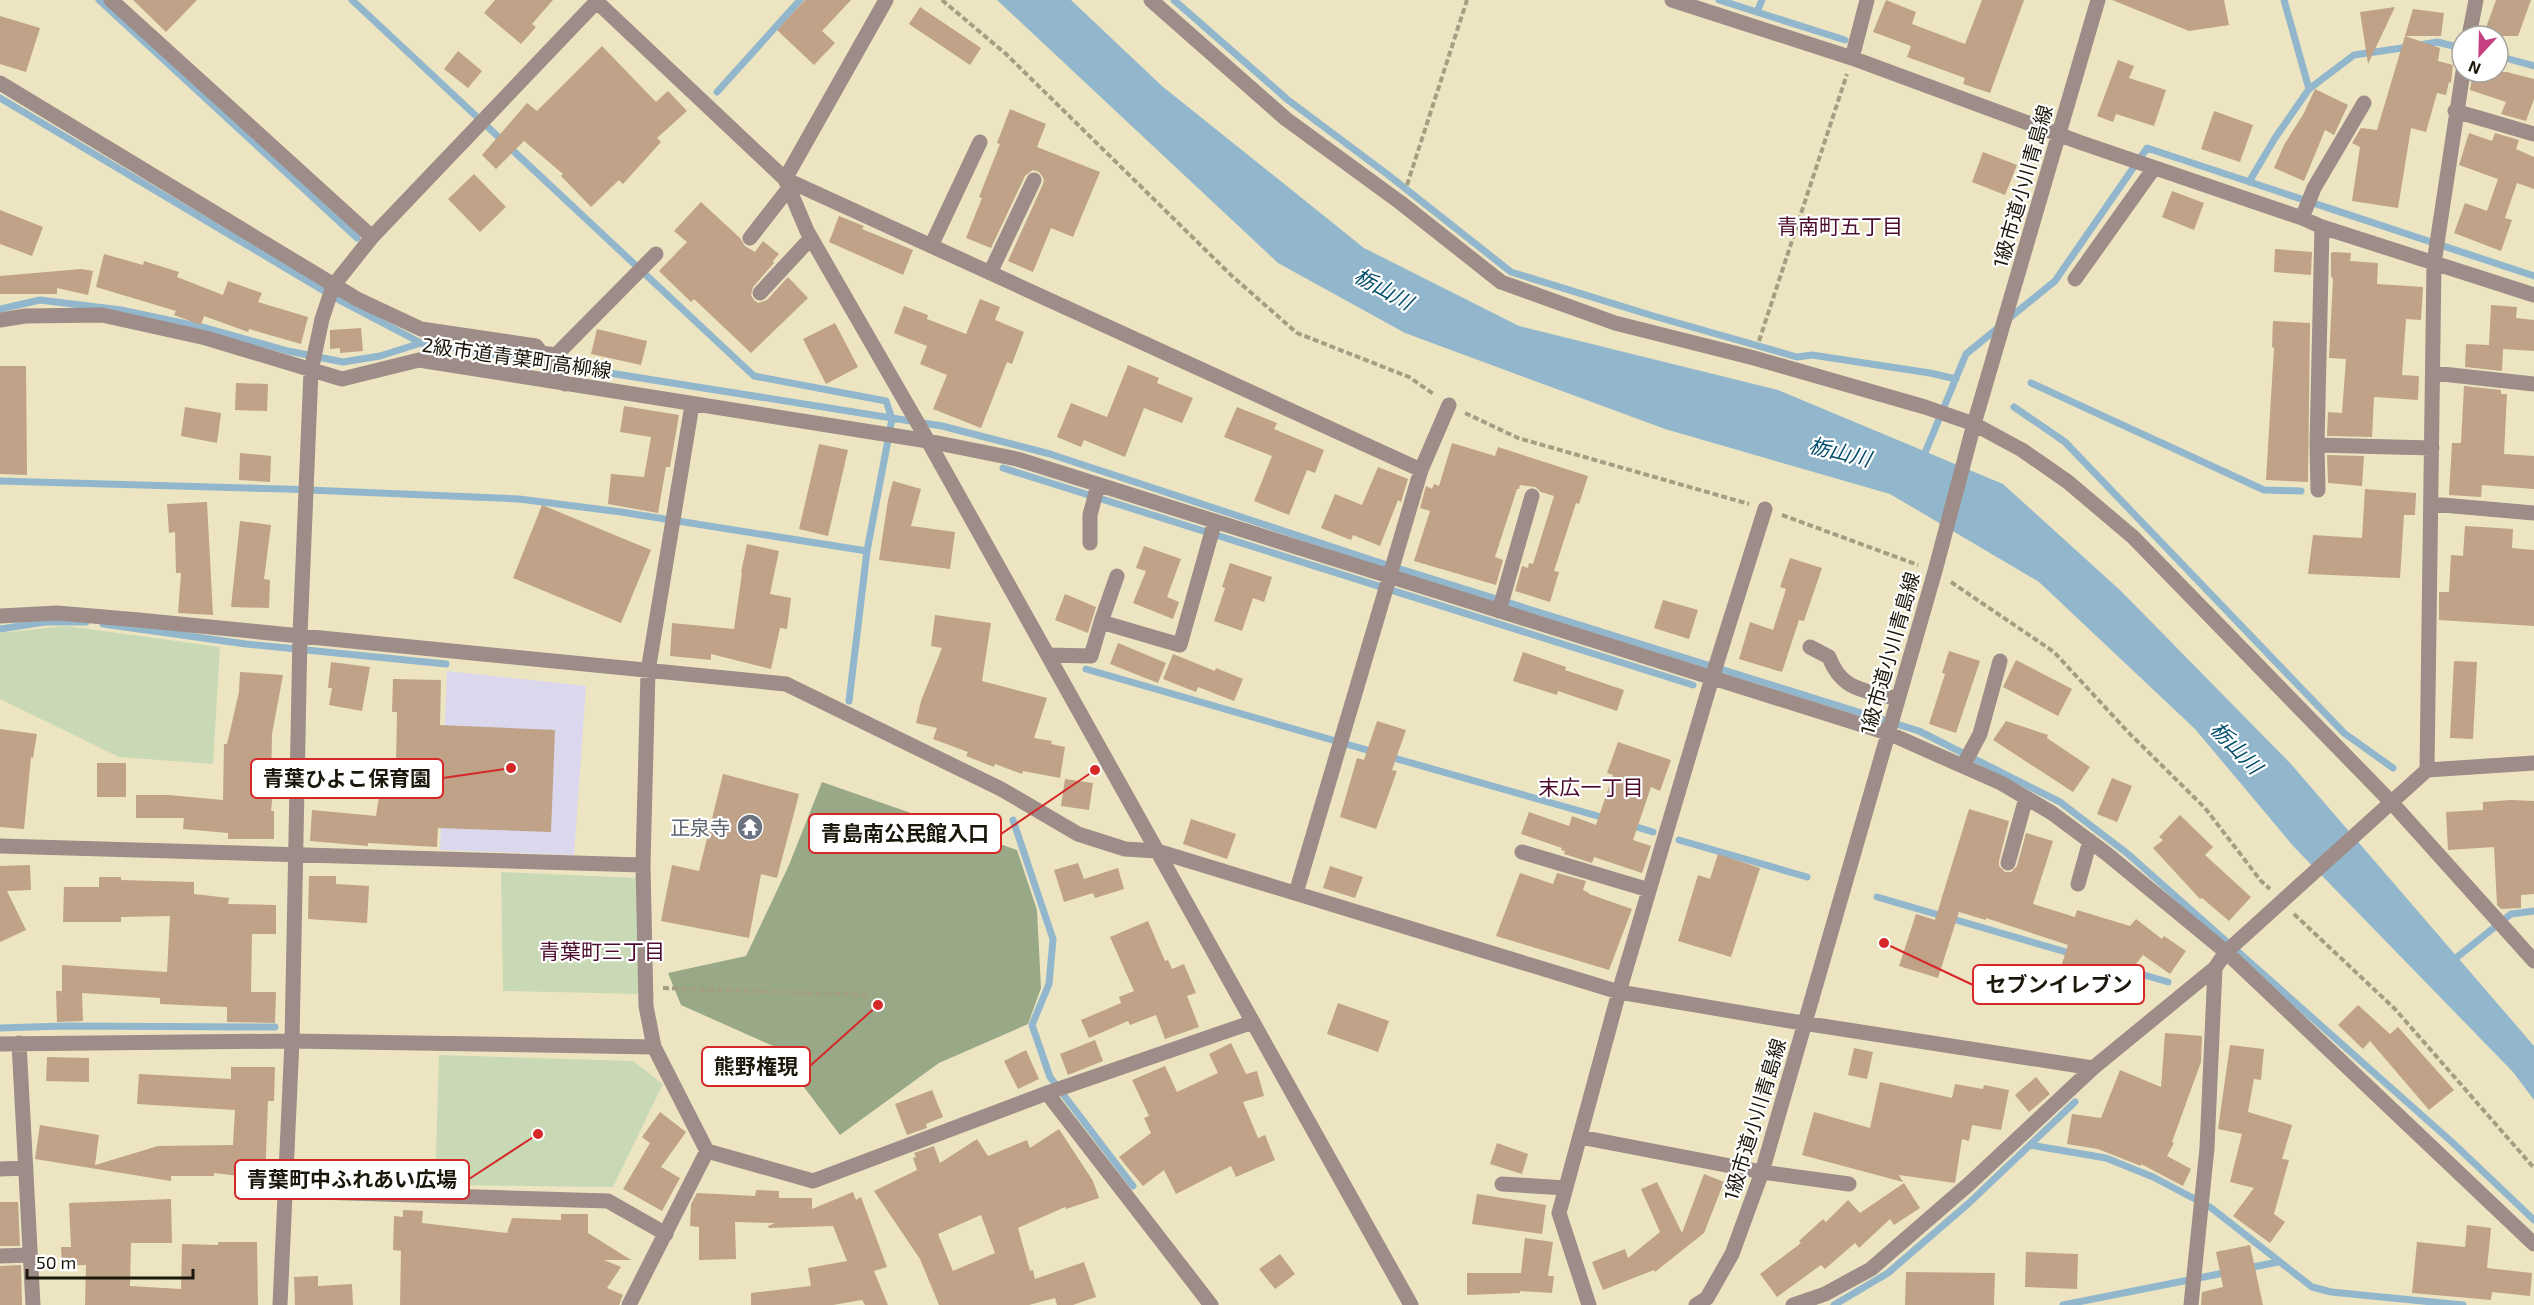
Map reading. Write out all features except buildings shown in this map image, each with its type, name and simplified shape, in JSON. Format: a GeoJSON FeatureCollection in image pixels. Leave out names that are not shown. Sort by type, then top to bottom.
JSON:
{"type":"FeatureCollection","features":[{"type":"Feature","properties":{"kind":"street"},"geometry":{"type":"LineString","coordinates":[[111,0],[372,237]]}},
{"type":"Feature","properties":{"kind":"street"},"geometry":{"type":"LineString","coordinates":[[280,1305],[292,1041],[300,635],[311,371],[316,348],[333,286],[372,237],[596,0],[787,184],[931,246],[1421,470]]}},
{"type":"Feature","properties":{"kind":"street"},"geometry":{"type":"LineString","coordinates":[[750,238],[787,184],[886,0]]}},
{"type":"Feature","properties":{"kind":"street"},"geometry":{"type":"LineString","coordinates":[[1152,0],[1286,119],[1401,202],[1502,282],[1615,323],[1754,358],[1925,407],[1974,424],[2022,450],[2068,482],[2133,537],[2534,961]]}},
{"type":"Feature","properties":{"kind":"street"},"geometry":{"type":"LineString","coordinates":[[1672,0],[1852,58],[2122,157],[2302,218],[2322,227],[2534,295]]}},
{"type":"Feature","properties":{"kind":"street"},"geometry":{"type":"LineString","coordinates":[[1852,58],[1867,0]]}},
{"type":"Feature","properties":{"kind":"street","name":"1級市道小川青島線"},"geometry":{"type":"LineString","coordinates":[[1696,1305],[1707,1298],[1732,1254],[1762,1172],[1935,571],[1974,424],[2098,0]]}},
{"type":"Feature","properties":{"kind":"street"},"geometry":{"type":"LineString","coordinates":[[2471,24],[2476,0]]}},
{"type":"Feature","properties":{"kind":"street"},"geometry":{"type":"LineString","coordinates":[[0,83],[333,286],[422,329],[536,346],[565,384]]}},
{"type":"Feature","properties":{"kind":"street"},"geometry":{"type":"LineString","coordinates":[[2427,770],[2434,263],[2461,84]]}},
{"type":"Feature","properties":{"kind":"street"},"geometry":{"type":"LineString","coordinates":[[2302,218],[2314,188],[2364,103]]}},
{"type":"Feature","properties":{"kind":"street"},"geometry":{"type":"LineString","coordinates":[[2455,111],[2534,134]]}},
{"type":"Feature","properties":{"kind":"street"},"geometry":{"type":"LineString","coordinates":[[931,246],[980,142]]}},
{"type":"Feature","properties":{"kind":"street"},"geometry":{"type":"LineString","coordinates":[[2075,279],[2154,168]]}},
{"type":"Feature","properties":{"kind":"street"},"geometry":{"type":"LineString","coordinates":[[990,273],[1034,180]]}},
{"type":"Feature","properties":{"kind":"street"},"geometry":{"type":"LineString","coordinates":[[787,184],[812,238],[913,414],[1411,1305]]}},
{"type":"Feature","properties":{"kind":"street"},"geometry":{"type":"LineString","coordinates":[[2318,490],[2322,227]]}},
{"type":"Feature","properties":{"kind":"street"},"geometry":{"type":"LineString","coordinates":[[760,293],[812,238]]}},
{"type":"Feature","properties":{"kind":"street"},"geometry":{"type":"LineString","coordinates":[[541,353],[556,355],[656,254]]}},
{"type":"Feature","properties":{"kind":"street","name":"2級市道青葉町高柳線"},"geometry":{"type":"LineString","coordinates":[[0,320],[25,316],[102,315],[206,338],[342,379],[419,360],[928,441],[1017,459],[1215,521],[1392,572],[1498,611],[1888,733],[2001,783],[2052,813],[2090,841],[2226,951],[2534,1244]]}},
{"type":"Feature","properties":{"kind":"street"},"geometry":{"type":"LineString","coordinates":[[2433,373],[2534,384]]}},
{"type":"Feature","properties":{"kind":"street"},"geometry":{"type":"LineString","coordinates":[[692,405],[648,670],[644,865],[646,1006],[654,1047],[707,1151],[813,1181],[1047,1093],[1253,1022]]}},
{"type":"Feature","properties":{"kind":"street"},"geometry":{"type":"LineString","coordinates":[[1296,893],[1421,470],[1449,405]]}},
{"type":"Feature","properties":{"kind":"street"},"geometry":{"type":"LineString","coordinates":[[2317,445],[2432,448]]}},
{"type":"Feature","properties":{"kind":"street"},"geometry":{"type":"LineString","coordinates":[[1090,543],[1090,515],[1098,485]]}},
{"type":"Feature","properties":{"kind":"street"},"geometry":{"type":"LineString","coordinates":[[1498,611],[1532,496]]}},
{"type":"Feature","properties":{"kind":"street"},"geometry":{"type":"LineString","coordinates":[[2431,504],[2534,513]]}},
{"type":"Feature","properties":{"kind":"street"},"geometry":{"type":"LineString","coordinates":[[1589,1305],[1559,1213],[1619,992],[1717,660],[1766,508]]}},
{"type":"Feature","properties":{"kind":"street"},"geometry":{"type":"LineString","coordinates":[[1101,622],[1180,645],[1215,521]]}},
{"type":"Feature","properties":{"kind":"street"},"geometry":{"type":"LineString","coordinates":[[1048,655],[1090,656],[1117,576]]}},
{"type":"Feature","properties":{"kind":"street"},"geometry":{"type":"LineString","coordinates":[[0,616],[57,613],[786,684],[1001,789],[1078,834],[1125,849],[1157,851],[1619,992],[1805,1024],[2093,1068]]}},
{"type":"Feature","properties":{"kind":"street"},"geometry":{"type":"LineString","coordinates":[[1810,647],[1829,657],[1834,670],[1844,682],[1853,688],[1898,699]]}},
{"type":"Feature","properties":{"kind":"street"},"geometry":{"type":"LineString","coordinates":[[1963,766],[1980,734],[2000,661]]}},
{"type":"Feature","properties":{"kind":"street"},"geometry":{"type":"LineString","coordinates":[[1793,1305],[1825,1294],[1871,1269],[1969,1184],[2093,1068],[2215,968],[2226,951],[2427,770],[2534,763]]}},
{"type":"Feature","properties":{"kind":"street"},"geometry":{"type":"LineString","coordinates":[[2008,863],[2026,798]]}},
{"type":"Feature","properties":{"kind":"street"},"geometry":{"type":"LineString","coordinates":[[2078,884],[2090,841]]}},
{"type":"Feature","properties":{"kind":"street"},"geometry":{"type":"LineString","coordinates":[[0,846],[644,865]]}},
{"type":"Feature","properties":{"kind":"street"},"geometry":{"type":"LineString","coordinates":[[1522,852],[1649,890]]}},
{"type":"Feature","properties":{"kind":"street"},"geometry":{"type":"LineString","coordinates":[[2191,1305],[2208,1148],[2215,968]]}},
{"type":"Feature","properties":{"kind":"street"},"geometry":{"type":"LineString","coordinates":[[0,1044],[292,1041],[654,1047]]}},
{"type":"Feature","properties":{"kind":"street"},"geometry":{"type":"LineString","coordinates":[[19,1043],[33,1305]]}},
{"type":"Feature","properties":{"kind":"street"},"geometry":{"type":"LineString","coordinates":[[1047,1093],[1211,1305]]}},
{"type":"Feature","properties":{"kind":"street"},"geometry":{"type":"LineString","coordinates":[[1580,1137],[1762,1172],[1849,1184]]}},
{"type":"Feature","properties":{"kind":"street"},"geometry":{"type":"LineString","coordinates":[[629,1305],[707,1151]]}},
{"type":"Feature","properties":{"kind":"street"},"geometry":{"type":"LineString","coordinates":[[0,1170],[26,1168]]}},
{"type":"Feature","properties":{"kind":"street"},"geometry":{"type":"LineString","coordinates":[[1502,1184],[1566,1188]]}},
{"type":"Feature","properties":{"kind":"street"},"geometry":{"type":"LineString","coordinates":[[284,1191],[608,1201],[666,1234]]}},
{"type":"Feature","properties":{"kind":"street"},"geometry":{"type":"LineString","coordinates":[[0,1256],[30,1255]]}},
{"type":"Feature","properties":{"kind":"path"},"geometry":{"type":"LineString","coordinates":[[942,0],[1006,54],[1232,276],[1297,333],[1409,377],[1449,405],[1518,438],[1766,508],[1915,564]]}},
{"type":"Feature","properties":{"kind":"path"},"geometry":{"type":"LineString","coordinates":[[1401,202],[1467,0]]}},
{"type":"Feature","properties":{"kind":"path"},"geometry":{"type":"LineString","coordinates":[[1754,358],[1852,58]]}},
{"type":"Feature","properties":{"kind":"path"},"geometry":{"type":"LineString","coordinates":[[1953,584],[2054,652],[2128,732],[2205,808],[2261,881],[2283,901],[2299,921],[2395,1009],[2534,1168]]}},
{"type":"Feature","properties":{"kind":"path"},"geometry":{"type":"LineString","coordinates":[[647,987],[868,995]]}},
{"type":"Feature","properties":{"kind":"shaded area"},"geometry":{"type":"Polygon","coordinates":[[[447,671],[586,686],[574,855],[440,850],[447,671]]]}},
{"type":"Feature","properties":{"kind":"green space"},"geometry":{"type":"Polygon","coordinates":[[[67,626],[220,647],[213,764],[119,757],[0,699],[0,633],[67,626]]]}},
{"type":"Feature","properties":{"kind":"green space"},"geometry":{"type":"Polygon","coordinates":[[[822,782],[1017,850],[1037,910],[1041,988],[1028,1024],[939,1063],[840,1135],[773,1046],[681,1005],[668,973],[746,956],[789,865],[822,782]]]}},
{"type":"Feature","properties":{"kind":"green space"},"geometry":{"type":"Polygon","coordinates":[[[501,872],[637,878],[639,994],[503,991],[501,872]]]}},
{"type":"Feature","properties":{"kind":"green space"},"geometry":{"type":"Polygon","coordinates":[[[439,1055],[633,1061],[663,1084],[613,1187],[435,1185],[439,1055]]]}},
{"type":"Feature","properties":{"kind":"water","name":"栃山川"},"geometry":{"type":"Polygon","coordinates":[[[997,0],[1071,0],[1162,86],[1364,248],[1519,326],[1778,390],[2003,484],[2121,591],[2291,764],[2534,1046],[2534,1100],[2513,1072],[2294,847],[2195,729],[2039,582],[1890,494],[1665,429],[1405,333],[1278,263],[997,0]]]}},
{"type":"Feature","properties":{"kind":"waterway"},"geometry":{"type":"LineString","coordinates":[[99,0],[357,238]]}},
{"type":"Feature","properties":{"kind":"waterway"},"geometry":{"type":"LineString","coordinates":[[352,0],[754,376],[886,401],[892,419],[867,551],[849,701]]}},
{"type":"Feature","properties":{"kind":"waterway"},"geometry":{"type":"LineString","coordinates":[[717,92],[800,0]]}},
{"type":"Feature","properties":{"kind":"waterway"},"geometry":{"type":"LineString","coordinates":[[1174,0],[1288,100],[1387,174],[1511,272],[1797,357],[1812,355],[1956,379]]}},
{"type":"Feature","properties":{"kind":"waterway"},"geometry":{"type":"LineString","coordinates":[[1719,0],[1845,40]]}},
{"type":"Feature","properties":{"kind":"waterway"},"geometry":{"type":"LineString","coordinates":[[1757,12],[1762,0]]}},
{"type":"Feature","properties":{"kind":"waterway"},"geometry":{"type":"LineString","coordinates":[[2284,0],[2309,89]]}},
{"type":"Feature","properties":{"kind":"waterway"},"geometry":{"type":"LineString","coordinates":[[2420,45],[2437,42],[2450,45]]}},
{"type":"Feature","properties":{"kind":"waterway"},"geometry":{"type":"LineString","coordinates":[[2249,182],[2275,138],[2309,89],[2354,55],[2409,47]]}},
{"type":"Feature","properties":{"kind":"waterway"},"geometry":{"type":"LineString","coordinates":[[2510,59],[2534,66]]}},
{"type":"Feature","properties":{"kind":"waterway"},"geometry":{"type":"LineString","coordinates":[[0,98],[341,301],[421,343],[942,426],[1050,454],[1381,563],[1919,731],[2060,802],[2128,854],[2453,1143],[2534,1220]]}},
{"type":"Feature","properties":{"kind":"waterway"},"geometry":{"type":"LineString","coordinates":[[2007,320],[2055,281],[2147,148],[2534,276]]}},
{"type":"Feature","properties":{"kind":"waterway"},"geometry":{"type":"LineString","coordinates":[[0,309],[40,300],[121,310],[206,328],[288,351],[343,362],[380,356],[421,343]]}},
{"type":"Feature","properties":{"kind":"waterway"},"geometry":{"type":"LineString","coordinates":[[1922,460],[1966,354],[1999,327]]}},
{"type":"Feature","properties":{"kind":"waterway"},"geometry":{"type":"LineString","coordinates":[[2031,383],[2264,490],[2301,491]]}},
{"type":"Feature","properties":{"kind":"waterway"},"geometry":{"type":"LineString","coordinates":[[2014,407],[2065,442],[2344,733],[2393,768]]}},
{"type":"Feature","properties":{"kind":"waterway"},"geometry":{"type":"LineString","coordinates":[[1003,468],[1693,685]]}},
{"type":"Feature","properties":{"kind":"waterway"},"geometry":{"type":"LineString","coordinates":[[0,481],[285,489],[519,499],[621,512],[867,551]]}},
{"type":"Feature","properties":{"kind":"waterway"},"geometry":{"type":"LineString","coordinates":[[0,629],[45,622],[86,622]]}},
{"type":"Feature","properties":{"kind":"waterway"},"geometry":{"type":"LineString","coordinates":[[103,624],[246,644],[446,664]]}},
{"type":"Feature","properties":{"kind":"waterway"},"geometry":{"type":"LineString","coordinates":[[1086,669],[1374,752]]}},
{"type":"Feature","properties":{"kind":"waterway"},"geometry":{"type":"LineString","coordinates":[[1387,756],[1608,819]]}},
{"type":"Feature","properties":{"kind":"waterway"},"geometry":{"type":"LineString","coordinates":[[1013,820],[1053,939],[1049,984],[1032,1025],[1050,1077],[1133,1186]]}},
{"type":"Feature","properties":{"kind":"waterway"},"geometry":{"type":"LineString","coordinates":[[1630,825],[1653,832]]}},
{"type":"Feature","properties":{"kind":"waterway"},"geometry":{"type":"LineString","coordinates":[[1679,840],[1807,877]]}},
{"type":"Feature","properties":{"kind":"waterway"},"geometry":{"type":"LineString","coordinates":[[1877,897],[2073,954]]}},
{"type":"Feature","properties":{"kind":"waterway"},"geometry":{"type":"LineString","coordinates":[[2451,962],[2511,914],[2534,911]]}},
{"type":"Feature","properties":{"kind":"waterway"},"geometry":{"type":"LineString","coordinates":[[2124,969],[2168,982]]}},
{"type":"Feature","properties":{"kind":"waterway"},"geometry":{"type":"LineString","coordinates":[[0,1028],[275,1027]]}},
{"type":"Feature","properties":{"kind":"waterway"},"geometry":{"type":"LineString","coordinates":[[1834,1305],[1888,1273],[1969,1203],[2075,1102]]}},
{"type":"Feature","properties":{"kind":"waterway"},"geometry":{"type":"LineString","coordinates":[[2030,1145],[2106,1158],[2153,1177],[2210,1207],[2312,1287],[2331,1292],[2463,1305]]}},
{"type":"Feature","properties":{"kind":"waterway"},"geometry":{"type":"LineString","coordinates":[[2248,1268],[2278,1262]]}},
{"type":"Feature","properties":{"kind":"waterway"},"geometry":{"type":"LineString","coordinates":[[2063,1305],[2229,1272]]}},
{"type":"Feature","properties":{"kind":"place","name":"青葉ひよこ保育園"},"geometry":{"type":"Point","coordinates":[511,768]}},
{"type":"Feature","properties":{"kind":"place","name":"青島南公民館入口"},"geometry":{"type":"Point","coordinates":[1095,770]}},
{"type":"Feature","properties":{"kind":"place","name":"正泉寺"},"geometry":{"type":"Point","coordinates":[750,827]}},
{"type":"Feature","properties":{"kind":"place","name":"セブンイレブン"},"geometry":{"type":"Point","coordinates":[1884,943]}},
{"type":"Feature","properties":{"kind":"place","name":"熊野権現"},"geometry":{"type":"Point","coordinates":[878,1005]}},
{"type":"Feature","properties":{"kind":"place","name":"青葉町中ふれあい広場"},"geometry":{"type":"Point","coordinates":[538,1134]}},
{"type":"Feature","properties":{"kind":"district","name":"青南町五丁目"},"geometry":{"type":"Point","coordinates":[1840,225]}},
{"type":"Feature","properties":{"kind":"district","name":"末広一丁目"},"geometry":{"type":"Point","coordinates":[1591,786]}},
{"type":"Feature","properties":{"kind":"district","name":"青葉町三丁目"},"geometry":{"type":"Point","coordinates":[602,950]}}]}
